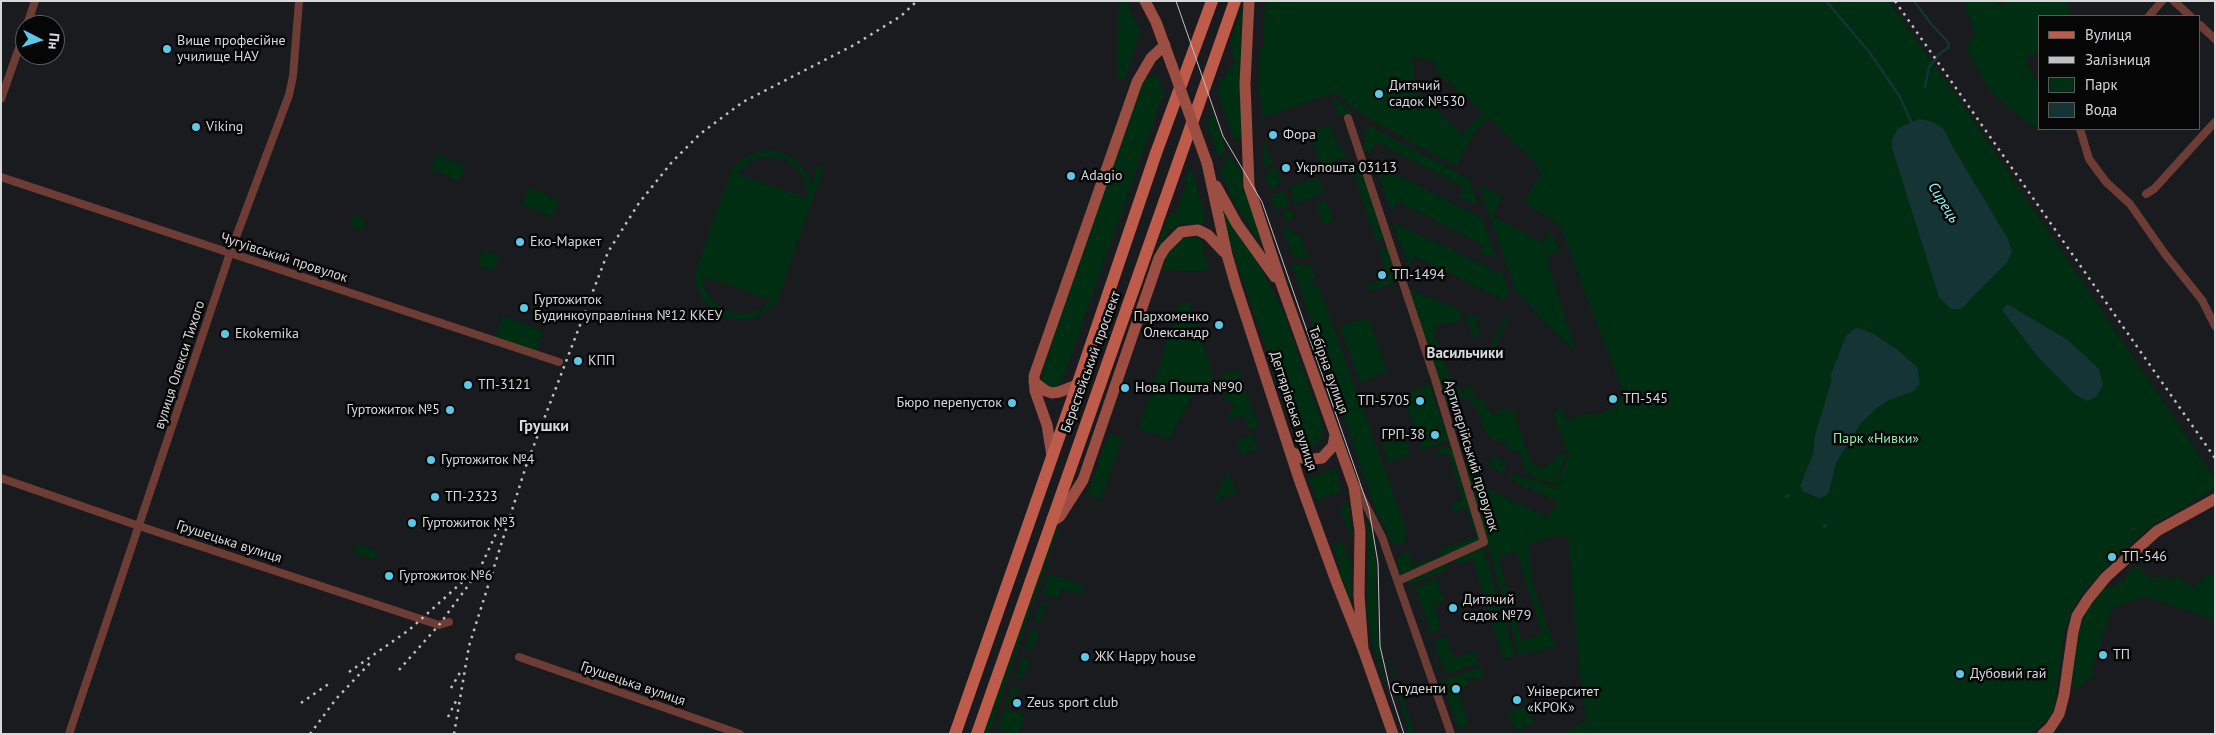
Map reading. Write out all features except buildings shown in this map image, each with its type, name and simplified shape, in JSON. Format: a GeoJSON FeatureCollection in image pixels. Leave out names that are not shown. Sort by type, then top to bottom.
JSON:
{"type":"FeatureCollection","features":[{"type":"Feature","properties":{"kind":"main road","name":"Дегтярівська вулиця"},"geometry":{"type":"LineString","coordinates":[[1145,1],[1165,45],[1207,163],[1226,254],[1290,451],[1393,734]]}},
{"type":"Feature","properties":{"kind":"main road","name":"Берестейський проспект"},"geometry":{"type":"LineString","coordinates":[[955,734],[1156,153],[1212,1]]}},
{"type":"Feature","properties":{"kind":"main road","name":"Берестейський проспект"},"geometry":{"type":"LineString","coordinates":[[977,734],[1234,1]]}},
{"type":"Feature","properties":{"kind":"main road","name":"Табірна вулиця"},"geometry":{"type":"LineString","coordinates":[[1249,1],[1246,84],[1249,186],[1282,286],[1349,473]]}},
{"type":"Feature","properties":{"kind":"main road"},"geometry":{"type":"LineString","coordinates":[[1052,456],[1047,425],[1034,382],[1034,376],[1137,82],[1151,58],[1165,45]]}},
{"type":"Feature","properties":{"kind":"main road","name":"Дегтярівська вулиця"},"geometry":{"type":"LineString","coordinates":[[1211,176],[1237,224],[1282,286]]}},
{"type":"Feature","properties":{"kind":"main road"},"geometry":{"type":"LineString","coordinates":[[1052,519],[1060,516],[1084,480],[1159,258],[1165,248],[1181,232],[1198,230],[1216,242],[1226,254]]}},
{"type":"Feature","properties":{"kind":"main road"},"geometry":{"type":"LineString","coordinates":[[1034,382],[1046,392],[1052,393],[1077,385]]}},
{"type":"Feature","properties":{"kind":"main road"},"geometry":{"type":"LineString","coordinates":[[1290,451],[1306,460],[1322,458],[1333,446],[1335,434]]}},
{"type":"Feature","properties":{"kind":"main road","name":"Дегтярівська вулиця"},"geometry":{"type":"LineString","coordinates":[[1349,473],[1358,509],[1360,531],[1359,595],[1363,649]]}},
{"type":"Feature","properties":{"kind":"main road"},"geometry":{"type":"LineString","coordinates":[[2043,734],[2050,728],[2059,714],[2077,616],[2088,599],[2106,577],[2157,531],[2215,499]]}},
{"type":"Feature","properties":{"kind":"street"},"geometry":{"type":"LineString","coordinates":[[30,15],[35,1]]}},
{"type":"Feature","properties":{"kind":"street","name":"вулиця Олекси Тихого"},"geometry":{"type":"LineString","coordinates":[[69,734],[230,253],[289,95],[293,76],[298,1]]}},
{"type":"Feature","properties":{"kind":"street"},"geometry":{"type":"LineString","coordinates":[[2150,15],[2162,1]]}},
{"type":"Feature","properties":{"kind":"street"},"geometry":{"type":"LineString","coordinates":[[2174,1],[2189,15]]}},
{"type":"Feature","properties":{"kind":"street"},"geometry":{"type":"LineString","coordinates":[[2201,26],[2215,39]]}},
{"type":"Feature","properties":{"kind":"street"},"geometry":{"type":"LineString","coordinates":[[1,99],[15,59]]}},
{"type":"Feature","properties":{"kind":"street","name":"Артилерійський провулок"},"geometry":{"type":"LineString","coordinates":[[1348,118],[1435,379],[1484,542],[1398,581]]}},
{"type":"Feature","properties":{"kind":"street"},"geometry":{"type":"LineString","coordinates":[[2146,194],[2154,189],[2215,122]]}},
{"type":"Feature","properties":{"kind":"street"},"geometry":{"type":"LineString","coordinates":[[2080,130],[2089,158],[2106,182],[2130,204],[2170,260],[2202,300],[2215,326]]}},
{"type":"Feature","properties":{"kind":"street","name":"Чугуївський провулок"},"geometry":{"type":"LineString","coordinates":[[1,177],[559,362]]}},
{"type":"Feature","properties":{"kind":"street","name":"Табірна вулиця"},"geometry":{"type":"LineString","coordinates":[[1349,473],[1375,520],[1390,558],[1451,734]]}},
{"type":"Feature","properties":{"kind":"street","name":"Грушецька вулиця"},"geometry":{"type":"LineString","coordinates":[[1,478],[139,526],[439,625],[449,622]]}},
{"type":"Feature","properties":{"kind":"street","name":"Грушецька вулиця"},"geometry":{"type":"LineString","coordinates":[[519,657],[740,734]]}},
{"type":"Feature","properties":{"kind":"green space"},"geometry":{"type":"Polygon","coordinates":[[[1119,1],[1126,1],[1140,32],[1125,80],[1117,77],[1119,1]]]}},
{"type":"Feature","properties":{"kind":"green space","name":"Парк «Нивки»"},"geometry":{"type":"Polygon","coordinates":[[[1265,1],[1888,1],[1954,92],[2215,478],[2215,488],[2147,529],[2104,569],[2083,592],[2072,610],[2065,627],[2054,709],[2049,718],[2030,734],[1561,734],[1586,721],[1577,649],[1568,536],[1557,536],[1528,544],[1532,582],[1555,647],[1519,655],[1464,463],[1483,471],[1477,484],[1548,518],[1554,506],[1557,507],[1559,503],[1509,479],[1512,474],[1555,487],[1569,456],[1553,415],[1561,407],[1567,420],[1593,413],[1594,416],[1610,409],[1613,410],[1623,393],[1560,226],[1524,202],[1537,179],[1542,176],[1534,161],[1488,118],[1474,133],[1456,166],[1371,120],[1347,103],[1336,92],[1263,118],[1260,96],[1259,49],[1263,48],[1265,1]],[[1412,57],[1415,89],[1462,135],[1483,113],[1434,69],[1438,65],[1430,60],[1412,57]],[[1516,551],[1498,558],[1522,641],[1542,634],[1516,551]]]}},
{"type":"Feature","properties":{"kind":"green space"},"geometry":{"type":"Polygon","coordinates":[[[1966,1],[1996,1],[1999,5],[2009,1],[2068,1],[2070,15],[2038,15],[2038,51],[2025,59],[2038,84],[2038,128],[2026,123],[1991,92],[1966,48],[1975,33],[1964,3],[1966,1]]]}},
{"type":"Feature","properties":{"kind":"green space"},"geometry":{"type":"Polygon","coordinates":[[[1244,3],[1240,70],[1241,138],[1236,140],[1233,138],[1217,90],[1221,80],[1236,61],[1231,56],[1231,41],[1244,3]]]}},
{"type":"Feature","properties":{"kind":"green space"},"geometry":{"type":"Polygon","coordinates":[[[1154,74],[1159,77],[1163,95],[1063,378],[1060,384],[1053,388],[1043,384],[1041,373],[1143,80],[1154,74]]]}},
{"type":"Feature","properties":{"kind":"green space"},"geometry":{"type":"Polygon","coordinates":[[[1332,97],[1343,104],[1353,114],[1338,116],[1332,97]]]}},
{"type":"Feature","properties":{"kind":"green space"},"geometry":{"type":"Polygon","coordinates":[[[1212,111],[1226,147],[1221,158],[1218,156],[1207,124],[1212,111]]]}},
{"type":"Feature","properties":{"kind":"green space"},"geometry":{"type":"Polygon","coordinates":[[[1367,125],[1468,178],[1479,206],[1459,198],[1464,187],[1376,142],[1370,153],[1363,152],[1367,125]]]}},
{"type":"Feature","properties":{"kind":"green space"},"geometry":{"type":"Polygon","coordinates":[[[1331,126],[1338,147],[1342,146],[1346,157],[1321,167],[1310,133],[1331,126]]]}},
{"type":"Feature","properties":{"kind":"green space"},"geometry":{"type":"Polygon","coordinates":[[[2042,130],[2058,130],[2052,132],[2042,130]]]}},
{"type":"Feature","properties":{"kind":"green space"},"geometry":{"type":"Polygon","coordinates":[[[1265,143],[1273,162],[1264,170],[1263,144],[1265,143]]]}},
{"type":"Feature","properties":{"kind":"green space"},"geometry":{"type":"Polygon","coordinates":[[[768,150],[783,153],[796,160],[806,171],[811,184],[818,165],[824,167],[777,302],[766,312],[754,318],[740,320],[726,318],[713,311],[703,300],[697,288],[695,273],[731,171],[741,160],[754,153],[768,150]],[[769,157],[757,159],[746,165],[738,174],[807,198],[806,186],[801,174],[793,165],[782,159],[769,157]],[[702,276],[705,289],[712,300],[722,309],[735,313],[748,313],[761,309],[771,300],[702,276]]]}},
{"type":"Feature","properties":{"kind":"green space"},"geometry":{"type":"Polygon","coordinates":[[[437,154],[465,166],[459,181],[431,169],[437,154]]]}},
{"type":"Feature","properties":{"kind":"green space"},"geometry":{"type":"Polygon","coordinates":[[[1229,154],[1241,172],[1261,241],[1259,242],[1233,202],[1221,171],[1229,154]]]}},
{"type":"Feature","properties":{"kind":"green space"},"geometry":{"type":"Polygon","coordinates":[[[1359,162],[1385,238],[1376,241],[1351,165],[1359,162]]]}},
{"type":"Feature","properties":{"kind":"green space"},"geometry":{"type":"Polygon","coordinates":[[[1374,163],[1482,218],[1496,256],[1479,254],[1483,245],[1397,201],[1391,212],[1374,163]]]}},
{"type":"Feature","properties":{"kind":"green space"},"geometry":{"type":"Polygon","coordinates":[[[1191,166],[1206,219],[1204,224],[1181,224],[1169,231],[1152,257],[1170,213],[1175,215],[1187,183],[1184,181],[1191,166]]]}},
{"type":"Feature","properties":{"kind":"green space"},"geometry":{"type":"Polygon","coordinates":[[[1275,166],[1282,183],[1269,190],[1265,176],[1275,166]]]}},
{"type":"Feature","properties":{"kind":"green space"},"geometry":{"type":"Polygon","coordinates":[[[1318,177],[1324,193],[1295,204],[1290,187],[1318,177]]]}},
{"type":"Feature","properties":{"kind":"green space"},"geometry":{"type":"Polygon","coordinates":[[[1478,184],[1503,197],[1492,216],[1543,243],[1550,230],[1560,251],[1546,257],[1575,347],[1571,349],[1516,291],[1478,184]]]}},
{"type":"Feature","properties":{"kind":"green space"},"geometry":{"type":"Polygon","coordinates":[[[529,187],[559,200],[552,217],[522,204],[529,187]]]}},
{"type":"Feature","properties":{"kind":"green space"},"geometry":{"type":"Polygon","coordinates":[[[1284,191],[1290,205],[1276,211],[1270,196],[1284,191]]]}},
{"type":"Feature","properties":{"kind":"green space"},"geometry":{"type":"Polygon","coordinates":[[[1217,199],[1258,262],[1285,316],[1323,428],[1321,440],[1314,446],[1305,446],[1297,438],[1235,259],[1217,199]]]}},
{"type":"Feature","properties":{"kind":"green space"},"geometry":{"type":"Polygon","coordinates":[[[1326,200],[1334,221],[1323,225],[1316,204],[1326,200]]]}},
{"type":"Feature","properties":{"kind":"green space"},"geometry":{"type":"Polygon","coordinates":[[[1288,209],[1294,215],[1288,221],[1282,215],[1288,209]]]}},
{"type":"Feature","properties":{"kind":"green space"},"geometry":{"type":"Polygon","coordinates":[[[353,215],[366,220],[362,230],[349,225],[353,215]]]}},
{"type":"Feature","properties":{"kind":"green space"},"geometry":{"type":"Polygon","coordinates":[[[1392,222],[1491,268],[1493,274],[1502,271],[1510,293],[1503,300],[1414,256],[1409,266],[1392,222]]]}},
{"type":"Feature","properties":{"kind":"green space"},"geometry":{"type":"Polygon","coordinates":[[[1288,228],[1301,237],[1308,258],[1292,256],[1283,230],[1288,228]]]}},
{"type":"Feature","properties":{"kind":"green space"},"geometry":{"type":"Polygon","coordinates":[[[1186,236],[1201,239],[1209,270],[1161,270],[1169,249],[1177,240],[1186,236]]]}},
{"type":"Feature","properties":{"kind":"green space"},"geometry":{"type":"Polygon","coordinates":[[[1387,246],[1398,281],[1369,292],[1367,285],[1387,278],[1379,248],[1387,246]]]}},
{"type":"Feature","properties":{"kind":"green space"},"geometry":{"type":"Polygon","coordinates":[[[483,250],[499,256],[494,271],[478,265],[483,250]]]}},
{"type":"Feature","properties":{"kind":"green space"},"geometry":{"type":"Polygon","coordinates":[[[1291,263],[1311,266],[1316,277],[1311,279],[1314,285],[1318,284],[1407,532],[1405,542],[1401,545],[1394,544],[1389,539],[1374,505],[1291,263]]]}},
{"type":"Feature","properties":{"kind":"green space"},"geometry":{"type":"Polygon","coordinates":[[[1409,289],[1459,309],[1462,321],[1435,326],[1437,332],[1434,334],[1454,388],[1458,387],[1460,393],[1465,391],[1464,388],[1472,386],[1477,400],[1483,399],[1487,410],[1490,410],[1493,417],[1498,415],[1497,411],[1506,408],[1507,416],[1508,410],[1513,409],[1532,464],[1536,463],[1538,469],[1554,462],[1555,456],[1564,452],[1566,457],[1554,484],[1535,478],[1526,472],[1518,450],[1513,452],[1507,449],[1504,441],[1499,442],[1486,435],[1480,418],[1482,417],[1473,403],[1466,397],[1445,404],[1409,289]]]}},
{"type":"Feature","properties":{"kind":"green space"},"geometry":{"type":"Polygon","coordinates":[[[1179,303],[1190,303],[1216,386],[1198,386],[1169,439],[1139,429],[1179,303]]]}},
{"type":"Feature","properties":{"kind":"green space"},"geometry":{"type":"Polygon","coordinates":[[[1465,314],[1482,318],[1476,320],[1481,336],[1473,338],[1465,314]]]}},
{"type":"Feature","properties":{"kind":"green space"},"geometry":{"type":"Polygon","coordinates":[[[1506,314],[1509,315],[1488,362],[1484,360],[1506,314]]]}},
{"type":"Feature","properties":{"kind":"green space"},"geometry":{"type":"Polygon","coordinates":[[[503,316],[543,331],[536,352],[495,337],[503,316]]]}},
{"type":"Feature","properties":{"kind":"green space"},"geometry":{"type":"Polygon","coordinates":[[[1368,317],[1387,372],[1360,382],[1340,327],[1368,317]]]}},
{"type":"Feature","properties":{"kind":"green space"},"geometry":{"type":"Polygon","coordinates":[[[1237,369],[1259,426],[1250,430],[1243,415],[1227,420],[1234,406],[1224,399],[1226,394],[1221,375],[1237,369]]]}},
{"type":"Feature","properties":{"kind":"green space"},"geometry":{"type":"Polygon","coordinates":[[[1430,385],[1449,441],[1422,450],[1403,394],[1430,385]]]}},
{"type":"Feature","properties":{"kind":"green space"},"geometry":{"type":"Polygon","coordinates":[[[1109,433],[1122,438],[1101,500],[1087,494],[1109,433]]]}},
{"type":"Feature","properties":{"kind":"green space"},"geometry":{"type":"Polygon","coordinates":[[[1253,434],[1258,449],[1241,455],[1236,440],[1253,434]]]}},
{"type":"Feature","properties":{"kind":"green space"},"geometry":{"type":"Polygon","coordinates":[[[1404,436],[1410,455],[1388,463],[1382,444],[1404,436]]]}},
{"type":"Feature","properties":{"kind":"green space"},"geometry":{"type":"Polygon","coordinates":[[[1449,446],[1455,454],[1481,539],[1403,575],[1396,568],[1397,558],[1408,551],[1412,565],[1442,555],[1440,549],[1476,537],[1466,507],[1451,512],[1453,504],[1462,500],[1448,453],[1437,456],[1437,450],[1449,446]]]}},
{"type":"Feature","properties":{"kind":"green space"},"geometry":{"type":"Polygon","coordinates":[[[1490,458],[1497,458],[1507,463],[1502,474],[1488,464],[1490,458]]]}},
{"type":"Feature","properties":{"kind":"green space"},"geometry":{"type":"Polygon","coordinates":[[[1336,468],[1340,492],[1319,499],[1321,506],[1317,503],[1312,486],[1306,479],[1336,468]]]}},
{"type":"Feature","properties":{"kind":"green space"},"geometry":{"type":"Polygon","coordinates":[[[1228,471],[1237,495],[1228,498],[1225,494],[1221,497],[1222,500],[1212,504],[1228,471]]]}},
{"type":"Feature","properties":{"kind":"green space"},"geometry":{"type":"Polygon","coordinates":[[[1346,500],[1349,510],[1352,539],[1340,511],[1346,500]]]}},
{"type":"Feature","properties":{"kind":"green space"},"geometry":{"type":"Polygon","coordinates":[[[1365,512],[1373,539],[1376,565],[1377,634],[1384,686],[1370,632],[1367,611],[1368,538],[1365,512]]]}},
{"type":"Feature","properties":{"kind":"green space"},"geometry":{"type":"Polygon","coordinates":[[[1060,524],[989,734],[982,734],[1052,534],[1060,524]]]}},
{"type":"Feature","properties":{"kind":"green space"},"geometry":{"type":"Polygon","coordinates":[[[1343,542],[1352,567],[1351,603],[1349,604],[1340,579],[1340,567],[1333,546],[1343,542]]]}},
{"type":"Feature","properties":{"kind":"green space"},"geometry":{"type":"Polygon","coordinates":[[[356,544],[377,551],[375,560],[354,553],[356,544]]]}},
{"type":"Feature","properties":{"kind":"green space"},"geometry":{"type":"Polygon","coordinates":[[[1478,546],[1483,548],[1515,656],[1503,659],[1473,560],[1457,565],[1456,556],[1478,546]]]}},
{"type":"Feature","properties":{"kind":"green space"},"geometry":{"type":"Polygon","coordinates":[[[1445,560],[1451,568],[1410,585],[1443,680],[1481,667],[1484,677],[1473,680],[1472,678],[1467,679],[1468,685],[1463,687],[1464,693],[1459,695],[1469,725],[1458,729],[1408,581],[1445,560]]]}},
{"type":"Feature","properties":{"kind":"green space"},"geometry":{"type":"Polygon","coordinates":[[[2136,565],[2151,579],[2160,576],[2170,580],[2177,576],[2194,589],[2206,576],[2215,574],[2215,624],[2212,619],[2144,596],[2112,608],[2092,668],[2094,676],[2078,688],[2071,689],[2069,685],[2080,623],[2088,605],[2102,588],[2116,586],[2136,565]]]}},
{"type":"Feature","properties":{"kind":"green space"},"geometry":{"type":"Polygon","coordinates":[[[1049,574],[1083,585],[1080,594],[1062,589],[1058,599],[1042,594],[1049,574]]]}},
{"type":"Feature","properties":{"kind":"green space"},"geometry":{"type":"Polygon","coordinates":[[[1436,578],[1444,601],[1434,605],[1441,630],[1431,633],[1416,587],[1436,578]]]}},
{"type":"Feature","properties":{"kind":"green space"},"geometry":{"type":"Polygon","coordinates":[[[1041,602],[1047,604],[1039,623],[1034,621],[1041,602]]]}},
{"type":"Feature","properties":{"kind":"green space"},"geometry":{"type":"Polygon","coordinates":[[[1032,629],[1039,632],[1032,651],[1025,648],[1032,629]]]}},
{"type":"Feature","properties":{"kind":"green space"},"geometry":{"type":"Polygon","coordinates":[[[1445,636],[1454,658],[1475,651],[1479,663],[1446,674],[1434,641],[1445,636]]]}},
{"type":"Feature","properties":{"kind":"green space"},"geometry":{"type":"Polygon","coordinates":[[[1023,657],[1030,659],[1022,679],[1015,677],[1023,657]]]}},
{"type":"Feature","properties":{"kind":"green space"},"geometry":{"type":"Polygon","coordinates":[[[1389,659],[1415,734],[1409,734],[1389,659]]]}},
{"type":"Feature","properties":{"kind":"green space"},"geometry":{"type":"Polygon","coordinates":[[[1013,685],[1019,688],[1013,706],[1006,703],[1013,685]]]}},
{"type":"Feature","properties":{"kind":"green space"},"geometry":{"type":"Polygon","coordinates":[[[1527,706],[1534,724],[1515,731],[1508,712],[1527,706]]]}},
{"type":"Feature","properties":{"kind":"green space"},"geometry":{"type":"Polygon","coordinates":[[[1005,708],[1025,715],[1018,734],[1012,734],[997,728],[1005,708]]]}},
{"type":"Feature","properties":{"kind":"water"},"geometry":{"type":"Polygon","coordinates":[[[1920,119],[1930,121],[1943,128],[2008,239],[2012,252],[2007,262],[1961,309],[1951,309],[1939,297],[1892,148],[1892,140],[1898,128],[1920,119]]]}},
{"type":"Feature","properties":{"kind":"water"},"geometry":{"type":"Polygon","coordinates":[[[2007,304],[2068,340],[2099,369],[2103,385],[2096,397],[2087,401],[2076,395],[2039,358],[2002,310],[2007,304]]]}},
{"type":"Feature","properties":{"kind":"water"},"geometry":{"type":"Polygon","coordinates":[[[1858,328],[1872,333],[1899,351],[1917,367],[1920,383],[1914,391],[1889,400],[1878,407],[1861,423],[1836,463],[1829,491],[1826,496],[1819,498],[1804,492],[1800,486],[1813,454],[1815,435],[1832,379],[1830,377],[1846,336],[1858,328]]]}},
{"type":"Feature","properties":{"kind":"waterway"},"geometry":{"type":"LineString","coordinates":[[1826,1],[1870,53],[1900,97],[1912,124]]}},
{"type":"Feature","properties":{"kind":"waterway","name":"Сирець"},"geometry":{"type":"LineString","coordinates":[[1914,1],[1948,42],[1949,47],[1939,54],[1929,67],[1925,87]]}},
{"type":"Feature","properties":{"kind":"tram line"},"geometry":{"type":"LineString","coordinates":[[1176,1],[1223,136],[1262,202],[1369,509],[1378,563],[1380,646],[1391,694],[1404,734]]}},
{"type":"Feature","properties":{"kind":"railway"},"geometry":{"type":"LineString","coordinates":[[454,734],[469,646],[526,466],[608,252],[639,203],[672,162],[700,134],[743,102],[854,45],[901,16],[917,1]]}},
{"type":"Feature","properties":{"kind":"railway"},"geometry":{"type":"LineString","coordinates":[[1895,1],[2215,458]]}},
{"type":"Feature","properties":{"kind":"railway"},"geometry":{"type":"LineString","coordinates":[[399,670],[439,625],[470,583],[483,562],[504,516]]}},
{"type":"Feature","properties":{"kind":"railway"},"geometry":{"type":"LineString","coordinates":[[349,672],[409,630],[469,576]]}},
{"type":"Feature","properties":{"kind":"railway"},"geometry":{"type":"LineString","coordinates":[[310,734],[336,699],[371,662]]}},
{"type":"Feature","properties":{"kind":"railway"},"geometry":{"type":"LineString","coordinates":[[451,688],[462,669]]}},
{"type":"Feature","properties":{"kind":"railway"},"geometry":{"type":"LineString","coordinates":[[301,703],[330,683]]}},
{"type":"Feature","properties":{"kind":"railway"},"geometry":{"type":"LineString","coordinates":[[448,717],[458,697]]}},
{"type":"Feature","properties":{"kind":"place","name":"Вище професійне училище НАУ"},"geometry":{"type":"Point","coordinates":[167,49]}},
{"type":"Feature","properties":{"kind":"place","name":"Дитячий садок №530"},"geometry":{"type":"Point","coordinates":[1379,94]}},
{"type":"Feature","properties":{"kind":"place","name":"Viking"},"geometry":{"type":"Point","coordinates":[196,127]}},
{"type":"Feature","properties":{"kind":"place","name":"Фора"},"geometry":{"type":"Point","coordinates":[1273,135]}},
{"type":"Feature","properties":{"kind":"place","name":"Укрпошта 03113"},"geometry":{"type":"Point","coordinates":[1286,168]}},
{"type":"Feature","properties":{"kind":"place","name":"Adagio"},"geometry":{"type":"Point","coordinates":[1071,176]}},
{"type":"Feature","properties":{"kind":"place","name":"Еко-Маркет"},"geometry":{"type":"Point","coordinates":[520,242]}},
{"type":"Feature","properties":{"kind":"place","name":"ТП-1494"},"geometry":{"type":"Point","coordinates":[1382,275]}},
{"type":"Feature","properties":{"kind":"place","name":"Гуртожиток Будинкоуправління №12 ККЕУ"},"geometry":{"type":"Point","coordinates":[524,308]}},
{"type":"Feature","properties":{"kind":"place","name":"Пархоменко Олександр"},"geometry":{"type":"Point","coordinates":[1219,325]}},
{"type":"Feature","properties":{"kind":"place","name":"Ekokemika"},"geometry":{"type":"Point","coordinates":[225,334]}},
{"type":"Feature","properties":{"kind":"place","name":"КПП"},"geometry":{"type":"Point","coordinates":[578,361]}},
{"type":"Feature","properties":{"kind":"place","name":"ТП-3121"},"geometry":{"type":"Point","coordinates":[468,385]}},
{"type":"Feature","properties":{"kind":"place","name":"Нова Пошта №90"},"geometry":{"type":"Point","coordinates":[1125,388]}},
{"type":"Feature","properties":{"kind":"place","name":"ТП-545"},"geometry":{"type":"Point","coordinates":[1613,399]}},
{"type":"Feature","properties":{"kind":"place","name":"ТП-5705"},"geometry":{"type":"Point","coordinates":[1420,401]}},
{"type":"Feature","properties":{"kind":"place","name":"Бюро перепусток"},"geometry":{"type":"Point","coordinates":[1012,403]}},
{"type":"Feature","properties":{"kind":"place","name":"Гуртожиток №5"},"geometry":{"type":"Point","coordinates":[450,410]}},
{"type":"Feature","properties":{"kind":"place","name":"ГРП-38"},"geometry":{"type":"Point","coordinates":[1435,435]}},
{"type":"Feature","properties":{"kind":"place","name":"Гуртожиток №4"},"geometry":{"type":"Point","coordinates":[431,460]}},
{"type":"Feature","properties":{"kind":"place","name":"ТП-2323"},"geometry":{"type":"Point","coordinates":[435,497]}},
{"type":"Feature","properties":{"kind":"place","name":"Гуртожиток №3"},"geometry":{"type":"Point","coordinates":[412,523]}},
{"type":"Feature","properties":{"kind":"place","name":"ТП-546"},"geometry":{"type":"Point","coordinates":[2112,557]}},
{"type":"Feature","properties":{"kind":"place","name":"Гуртожиток №6"},"geometry":{"type":"Point","coordinates":[389,576]}},
{"type":"Feature","properties":{"kind":"place","name":"Дитячий садок №79"},"geometry":{"type":"Point","coordinates":[1453,608]}},
{"type":"Feature","properties":{"kind":"place","name":"ТП"},"geometry":{"type":"Point","coordinates":[2103,655]}},
{"type":"Feature","properties":{"kind":"place","name":"ЖК Happy house"},"geometry":{"type":"Point","coordinates":[1085,657]}},
{"type":"Feature","properties":{"kind":"place","name":"Дубовий гай"},"geometry":{"type":"Point","coordinates":[1960,674]}},
{"type":"Feature","properties":{"kind":"place","name":"Студенти"},"geometry":{"type":"Point","coordinates":[1456,689]}},
{"type":"Feature","properties":{"kind":"place","name":"Університет «КРОК»"},"geometry":{"type":"Point","coordinates":[1517,700]}},
{"type":"Feature","properties":{"kind":"place","name":"Zeus sport club"},"geometry":{"type":"Point","coordinates":[1017,703]}},
{"type":"Feature","properties":{"kind":"district","name":"Васильчики"},"geometry":{"type":"Point","coordinates":[1465,354]}},
{"type":"Feature","properties":{"kind":"district","name":"Грушки"},"geometry":{"type":"Point","coordinates":[544,426]}}]}
